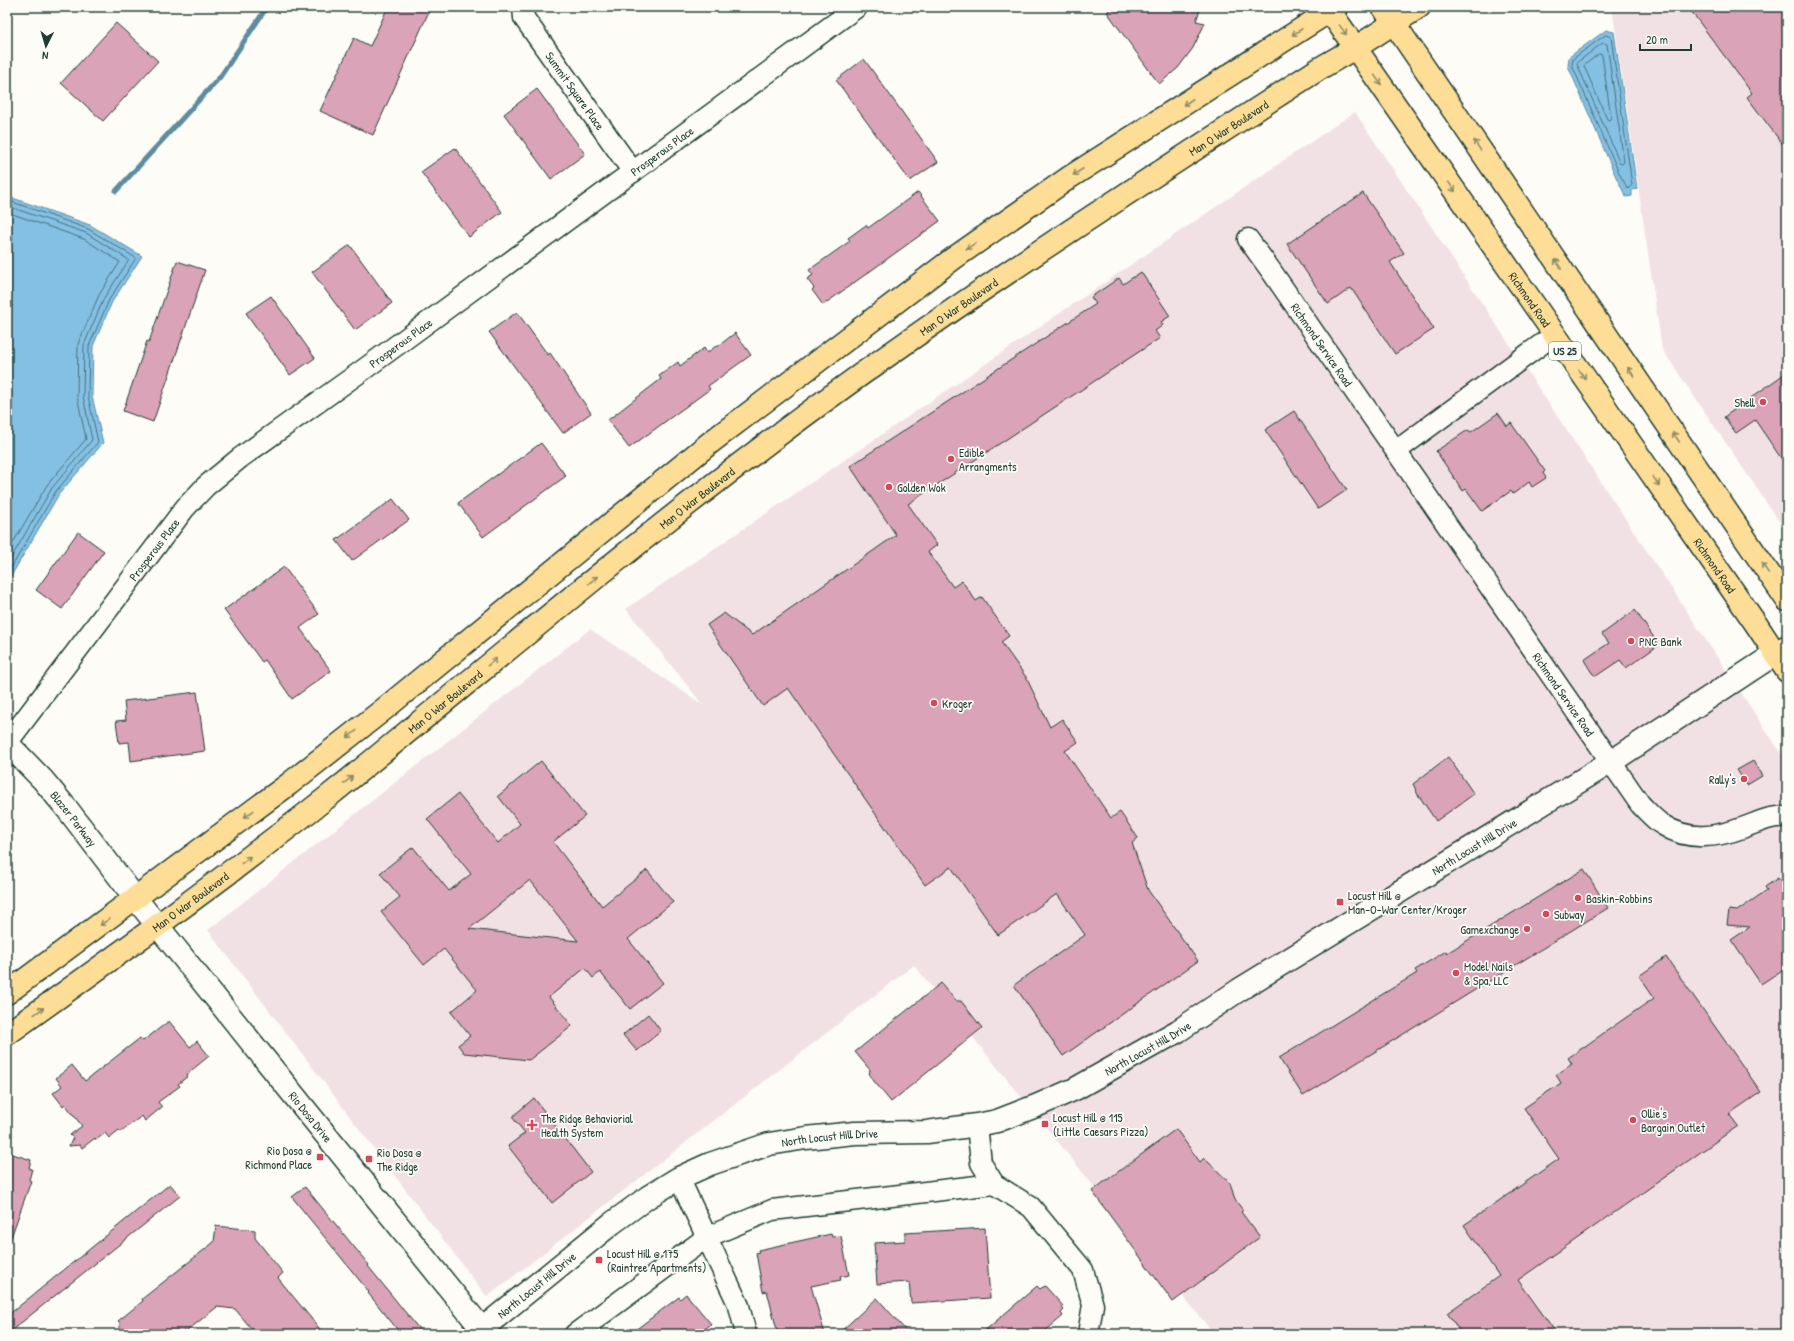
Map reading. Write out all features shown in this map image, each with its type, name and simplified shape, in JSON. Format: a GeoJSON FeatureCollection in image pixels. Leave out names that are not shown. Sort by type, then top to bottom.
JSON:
{"type":"FeatureCollection","features":[{"type":"Feature","properties":{"kind":"main road","name":"Man O War Boulevard"},"geometry":{"type":"LineString","coordinates":[[7,1034],[158,925],[327,797],[668,519],[805,415],[1037,252],[1322,67],[1356,48],[1389,15],[1419,7]]}},
{"type":"Feature","properties":{"kind":"main road"},"geometry":{"type":"LineString","coordinates":[[7,993],[136,899],[289,784],[383,710],[710,442],[947,263],[1070,177],[1331,8]]}},
{"type":"Feature","properties":{"kind":"main road","name":"Richmond Road"},"geometry":{"type":"LineString","coordinates":[[1331,8],[1356,48],[1554,335],[1752,618],[1783,657]]}},
{"type":"Feature","properties":{"kind":"main road"},"geometry":{"type":"LineString","coordinates":[[1389,15],[1787,600]]}},
{"type":"Feature","properties":{"kind":"street","name":"Summit Square Place"},"geometry":{"type":"LineString","coordinates":[[524,7],[524,18],[633,172]]}},
{"type":"Feature","properties":{"kind":"street","name":"Prosperous Place"},"geometry":{"type":"LineString","coordinates":[[7,743],[185,508],[206,486],[240,458],[363,370],[857,7]]}},
{"type":"Feature","properties":{"kind":"street","name":"Richmond Service Road"},"geometry":{"type":"LineString","coordinates":[[1248,239],[1640,804],[1661,824],[1684,835],[1694,837],[1706,837],[1744,827],[1763,820],[1780,816],[1787,817]]}},
{"type":"Feature","properties":{"kind":"street"},"geometry":{"type":"LineString","coordinates":[[1396,451],[1554,335]]}},
{"type":"Feature","properties":{"kind":"street","name":"North Locust Hill Drive"},"geometry":{"type":"LineString","coordinates":[[484,1332],[612,1224],[648,1197],[679,1178],[710,1164],[769,1144],[806,1138],[855,1133],[927,1132],[997,1121],[1075,1089],[1178,1031],[1240,990],[1783,657]]}},
{"type":"Feature","properties":{"kind":"street","name":"Blazer Parkway"},"geometry":{"type":"LineString","coordinates":[[7,743],[43,780],[68,810],[136,899]]}},
{"type":"Feature","properties":{"kind":"street","name":"Rio Dosa Drive"},"geometry":{"type":"LineString","coordinates":[[136,899],[484,1332]]}},
{"type":"Feature","properties":{"kind":"street"},"geometry":{"type":"LineString","coordinates":[[977,1125],[981,1163],[994,1184],[1031,1207],[1083,1270],[1093,1305],[1088,1334]]}},
{"type":"Feature","properties":{"kind":"street"},"geometry":{"type":"LineString","coordinates":[[679,1178],[739,1306],[746,1334]]}},
{"type":"Feature","properties":{"kind":"street"},"geometry":{"type":"LineString","coordinates":[[575,1334],[707,1237],[772,1210],[994,1184]]}},
{"type":"Feature","properties":{"kind":"shaded area"},"geometry":{"type":"Polygon","coordinates":[[[1612,7],[1787,7],[1787,533],[1662,349],[1612,7]]]}},
{"type":"Feature","properties":{"kind":"shaded area"},"geometry":{"type":"Polygon","coordinates":[[[1355,112],[1787,762],[1787,1334],[1214,1334],[914,965],[487,1297],[208,930],[590,629],[703,705],[626,609],[1355,112]]]}},
{"type":"Feature","properties":{"kind":"water"},"geometry":{"type":"Polygon","coordinates":[[[1606,30],[1614,32],[1637,189],[1632,190],[1632,196],[1626,197],[1568,66],[1569,57],[1606,30]]]}},
{"type":"Feature","properties":{"kind":"water"},"geometry":{"type":"Polygon","coordinates":[[[7,196],[90,225],[142,256],[112,302],[93,346],[92,396],[103,443],[59,494],[7,583],[7,196]]]}},
{"type":"Feature","properties":{"kind":"building"},"geometry":{"type":"Polygon","coordinates":[[[388,7],[431,7],[373,135],[320,111],[354,38],[370,46],[388,7]]]}},
{"type":"Feature","properties":{"kind":"building"},"geometry":{"type":"Polygon","coordinates":[[[1113,7],[1201,7],[1196,21],[1205,23],[1193,48],[1178,68],[1159,84],[1107,12],[1113,7]]]}},
{"type":"Feature","properties":{"kind":"building"},"geometry":{"type":"Polygon","coordinates":[[[1688,7],[1787,7],[1787,150],[1747,97],[1752,93],[1688,7]]]}},
{"type":"Feature","properties":{"kind":"building"},"geometry":{"type":"Polygon","coordinates":[[[116,23],[158,61],[103,121],[61,83],[116,23]]]}},
{"type":"Feature","properties":{"kind":"building"},"geometry":{"type":"Polygon","coordinates":[[[864,59],[938,162],[910,181],[836,80],[864,59]]]}},
{"type":"Feature","properties":{"kind":"building"},"geometry":{"type":"Polygon","coordinates":[[[537,89],[585,154],[551,179],[504,114],[537,89]]]}},
{"type":"Feature","properties":{"kind":"building"},"geometry":{"type":"Polygon","coordinates":[[[455,148],[502,212],[469,237],[421,172],[455,148]]]}},
{"type":"Feature","properties":{"kind":"building"},"geometry":{"type":"Polygon","coordinates":[[[918,192],[940,221],[823,305],[812,290],[814,288],[807,279],[813,275],[809,270],[850,241],[848,238],[866,225],[868,228],[918,192]]]}},
{"type":"Feature","properties":{"kind":"building"},"geometry":{"type":"Polygon","coordinates":[[[1363,193],[1404,253],[1390,262],[1434,329],[1395,354],[1351,288],[1328,304],[1287,244],[1363,193]]]}},
{"type":"Feature","properties":{"kind":"building"},"geometry":{"type":"Polygon","coordinates":[[[350,245],[392,303],[355,330],[312,272],[350,245]]]}},
{"type":"Feature","properties":{"kind":"building"},"geometry":{"type":"Polygon","coordinates":[[[177,261],[205,270],[153,422],[123,411],[177,261]]]}},
{"type":"Feature","properties":{"kind":"building"},"geometry":{"type":"Polygon","coordinates":[[[1141,272],[1170,316],[1161,322],[1163,325],[1155,331],[1160,338],[908,504],[937,545],[928,552],[953,587],[962,581],[976,601],[982,597],[1009,636],[1001,642],[1026,677],[1050,727],[1062,719],[1078,742],[1065,751],[1111,818],[1120,812],[1138,838],[1132,843],[1148,890],[1198,961],[1063,1056],[1014,985],[1085,935],[1057,894],[998,935],[951,867],[925,885],[788,688],[763,706],[707,625],[724,613],[752,635],[896,535],[850,466],[1096,304],[1091,297],[1119,278],[1123,284],[1141,272]]]}},
{"type":"Feature","properties":{"kind":"building"},"geometry":{"type":"Polygon","coordinates":[[[271,296],[315,358],[290,375],[246,313],[271,296]]]}},
{"type":"Feature","properties":{"kind":"building"},"geometry":{"type":"Polygon","coordinates":[[[517,312],[548,355],[550,353],[591,413],[563,433],[489,332],[517,312]]]}},
{"type":"Feature","properties":{"kind":"building"},"geometry":{"type":"Polygon","coordinates":[[[735,333],[751,355],[708,386],[710,389],[629,448],[608,420],[661,379],[659,376],[678,362],[680,366],[704,348],[707,353],[735,333]]]}},
{"type":"Feature","properties":{"kind":"building"},"geometry":{"type":"Polygon","coordinates":[[[1787,372],[1787,467],[1755,420],[1736,433],[1724,417],[1787,372]]]}},
{"type":"Feature","properties":{"kind":"building"},"geometry":{"type":"Polygon","coordinates":[[[1294,411],[1347,490],[1318,509],[1265,430],[1294,411]]]}},
{"type":"Feature","properties":{"kind":"building"},"geometry":{"type":"Polygon","coordinates":[[[1498,413],[1507,426],[1511,423],[1545,471],[1543,473],[1546,478],[1532,487],[1529,482],[1513,494],[1511,491],[1482,511],[1466,489],[1463,491],[1436,451],[1468,430],[1471,432],[1498,413]]]}},
{"type":"Feature","properties":{"kind":"building"},"geometry":{"type":"Polygon","coordinates":[[[541,443],[566,476],[483,537],[458,503],[541,443]]]}},
{"type":"Feature","properties":{"kind":"building"},"geometry":{"type":"Polygon","coordinates":[[[393,499],[409,520],[352,561],[336,540],[393,499]]]}},
{"type":"Feature","properties":{"kind":"building"},"geometry":{"type":"Polygon","coordinates":[[[78,532],[104,551],[62,609],[36,590],[78,532]]]}},
{"type":"Feature","properties":{"kind":"building"},"geometry":{"type":"Polygon","coordinates":[[[284,567],[319,614],[300,628],[331,671],[292,699],[265,660],[262,662],[224,610],[284,567]]]}},
{"type":"Feature","properties":{"kind":"building","name":"PNC Bank"},"geometry":{"type":"Polygon","coordinates":[[[1635,610],[1659,645],[1626,668],[1620,660],[1596,676],[1592,673],[1584,660],[1609,643],[1602,634],[1635,610]]]}},
{"type":"Feature","properties":{"kind":"building"},"geometry":{"type":"Polygon","coordinates":[[[197,692],[205,751],[131,761],[129,742],[119,743],[116,721],[126,720],[124,701],[197,692]]]}},
{"type":"Feature","properties":{"kind":"building"},"geometry":{"type":"Polygon","coordinates":[[[1448,757],[1474,794],[1436,821],[1415,790],[1413,784],[1448,757]]]}},
{"type":"Feature","properties":{"kind":"building"},"geometry":{"type":"Polygon","coordinates":[[[541,761],[585,816],[553,842],[602,906],[647,870],[673,902],[628,939],[663,983],[630,1009],[600,972],[593,978],[585,968],[549,997],[572,1026],[529,1060],[464,1053],[458,1045],[470,1036],[451,1012],[477,990],[444,949],[424,965],[381,912],[400,897],[380,873],[413,847],[449,891],[471,874],[427,819],[458,794],[498,843],[520,824],[498,796],[541,761]],[[530,880],[469,929],[578,941],[530,880]]]}},
{"type":"Feature","properties":{"kind":"building"},"geometry":{"type":"Polygon","coordinates":[[[1753,761],[1762,776],[1747,785],[1737,770],[1753,761]]]}},
{"type":"Feature","properties":{"kind":"building"},"geometry":{"type":"Polygon","coordinates":[[[1584,869],[1608,908],[1303,1096],[1279,1058],[1417,973],[1415,970],[1446,951],[1447,953],[1584,869]]]}},
{"type":"Feature","properties":{"kind":"building"},"geometry":{"type":"Polygon","coordinates":[[[1778,878],[1787,891],[1787,967],[1761,984],[1731,940],[1750,927],[1727,925],[1729,910],[1737,911],[1767,890],[1765,887],[1778,878]]]}},
{"type":"Feature","properties":{"kind":"building","name":"Ollie's Bargain Outlet"},"geometry":{"type":"Polygon","coordinates":[[[1666,957],[1761,1092],[1729,1114],[1738,1126],[1518,1280],[1557,1334],[1462,1334],[1447,1313],[1499,1276],[1464,1225],[1559,1159],[1524,1108],[1561,1083],[1556,1075],[1572,1064],[1568,1058],[1654,998],[1639,976],[1666,957]]]}},
{"type":"Feature","properties":{"kind":"building"},"geometry":{"type":"Polygon","coordinates":[[[941,983],[956,1001],[961,1001],[982,1028],[891,1102],[869,1075],[870,1070],[855,1052],[941,983]]]}},
{"type":"Feature","properties":{"kind":"building"},"geometry":{"type":"Polygon","coordinates":[[[648,1014],[661,1031],[637,1051],[623,1035],[648,1014]]]}},
{"type":"Feature","properties":{"kind":"building"},"geometry":{"type":"Polygon","coordinates":[[[169,1021],[190,1047],[197,1041],[209,1056],[187,1074],[188,1076],[178,1084],[180,1086],[158,1102],[162,1107],[145,1121],[142,1116],[109,1138],[105,1133],[96,1140],[95,1138],[82,1148],[80,1145],[69,1146],[73,1138],[70,1135],[82,1126],[65,1104],[63,1106],[53,1093],[62,1086],[56,1078],[72,1065],[85,1081],[140,1038],[143,1041],[169,1021]]]}},
{"type":"Feature","properties":{"kind":"building"},"geometry":{"type":"Polygon","coordinates":[[[534,1098],[591,1172],[552,1203],[508,1146],[525,1133],[512,1117],[534,1098]]]}},
{"type":"Feature","properties":{"kind":"building"},"geometry":{"type":"Polygon","coordinates":[[[1176,1129],[1200,1162],[1204,1158],[1230,1183],[1235,1200],[1243,1210],[1241,1212],[1260,1237],[1173,1302],[1092,1191],[1176,1129]]]}},
{"type":"Feature","properties":{"kind":"building"},"geometry":{"type":"Polygon","coordinates":[[[7,1152],[31,1160],[29,1168],[32,1169],[29,1180],[31,1181],[9,1243],[7,1243],[7,1152]]]}},
{"type":"Feature","properties":{"kind":"building"},"geometry":{"type":"Polygon","coordinates":[[[170,1184],[180,1196],[7,1334],[7,1316],[170,1184]]]}},
{"type":"Feature","properties":{"kind":"building"},"geometry":{"type":"Polygon","coordinates":[[[305,1187],[423,1334],[401,1334],[368,1293],[369,1292],[292,1197],[305,1187]]]}},
{"type":"Feature","properties":{"kind":"building"},"geometry":{"type":"Polygon","coordinates":[[[216,1226],[255,1230],[255,1238],[283,1273],[278,1278],[324,1334],[256,1334],[235,1309],[217,1307],[183,1334],[126,1334],[119,1326],[121,1324],[118,1321],[143,1301],[142,1299],[214,1242],[216,1226]]]}},
{"type":"Feature","properties":{"kind":"building"},"geometry":{"type":"Polygon","coordinates":[[[985,1228],[990,1298],[911,1303],[909,1282],[877,1284],[874,1243],[905,1241],[905,1233],[985,1228]]]}},
{"type":"Feature","properties":{"kind":"building"},"geometry":{"type":"Polygon","coordinates":[[[831,1234],[832,1237],[841,1236],[849,1275],[840,1277],[841,1280],[811,1286],[825,1334],[778,1334],[767,1291],[763,1292],[756,1253],[759,1252],[758,1250],[831,1234]]]}},
{"type":"Feature","properties":{"kind":"building"},"geometry":{"type":"Polygon","coordinates":[[[1037,1286],[1040,1289],[1045,1286],[1063,1306],[1062,1308],[1064,1310],[1061,1313],[1063,1316],[1043,1333],[1041,1331],[1037,1334],[981,1334],[1037,1286]]]}},
{"type":"Feature","properties":{"kind":"building"},"geometry":{"type":"Polygon","coordinates":[[[686,1294],[711,1324],[699,1334],[630,1334],[679,1297],[680,1299],[686,1294]]]}},
{"type":"Feature","properties":{"kind":"building"},"geometry":{"type":"Polygon","coordinates":[[[877,1298],[909,1334],[838,1334],[877,1298]]]}},
{"type":"Feature","properties":{"kind":"waterway"},"geometry":{"type":"LineString","coordinates":[[116,191],[220,77],[267,7]]}},
{"type":"Feature","properties":{"kind":"place","name":"Shell"},"geometry":{"type":"Point","coordinates":[1763,402]}},
{"type":"Feature","properties":{"kind":"place","name":"Edible Arrangments"},"geometry":{"type":"Point","coordinates":[951,459]}},
{"type":"Feature","properties":{"kind":"place","name":"Golden Wok"},"geometry":{"type":"Point","coordinates":[889,487]}},
{"type":"Feature","properties":{"kind":"place","name":"PNC Bank"},"geometry":{"type":"Point","coordinates":[1631,641]}},
{"type":"Feature","properties":{"kind":"place","name":"Kroger"},"geometry":{"type":"Point","coordinates":[934,703]}},
{"type":"Feature","properties":{"kind":"place","name":"Rally's"},"geometry":{"type":"Point","coordinates":[1744,779]}},
{"type":"Feature","properties":{"kind":"place","name":"Baskin-Robbins"},"geometry":{"type":"Point","coordinates":[1578,898]}},
{"type":"Feature","properties":{"kind":"place","name":"Locust Hill @ Man-O-War Center/Kroger"},"geometry":{"type":"Point","coordinates":[1340,902]}},
{"type":"Feature","properties":{"kind":"place","name":"Subway"},"geometry":{"type":"Point","coordinates":[1546,914]}},
{"type":"Feature","properties":{"kind":"place","name":"Gamexchange"},"geometry":{"type":"Point","coordinates":[1527,929]}},
{"type":"Feature","properties":{"kind":"place","name":"Model Nails & Spa, LLC"},"geometry":{"type":"Point","coordinates":[1456,973]}},
{"type":"Feature","properties":{"kind":"place","name":"Ollie's Bargain Outlet"},"geometry":{"type":"Point","coordinates":[1633,1120]}},
{"type":"Feature","properties":{"kind":"place","name":"Locust Hill @ 115 (Little Caesars Pizza)"},"geometry":{"type":"Point","coordinates":[1045,1124]}},
{"type":"Feature","properties":{"kind":"place","name":"The Ridge Behaviorial Health System"},"geometry":{"type":"Point","coordinates":[532,1125]}},
{"type":"Feature","properties":{"kind":"place","name":"Rio Dosa @ Richmond Place"},"geometry":{"type":"Point","coordinates":[320,1157]}},
{"type":"Feature","properties":{"kind":"place","name":"Rio Dosa @ The Ridge"},"geometry":{"type":"Point","coordinates":[369,1159]}},
{"type":"Feature","properties":{"kind":"place","name":"Locust Hill @ 175 (Raintree Apartments)"},"geometry":{"type":"Point","coordinates":[599,1260]}}]}
